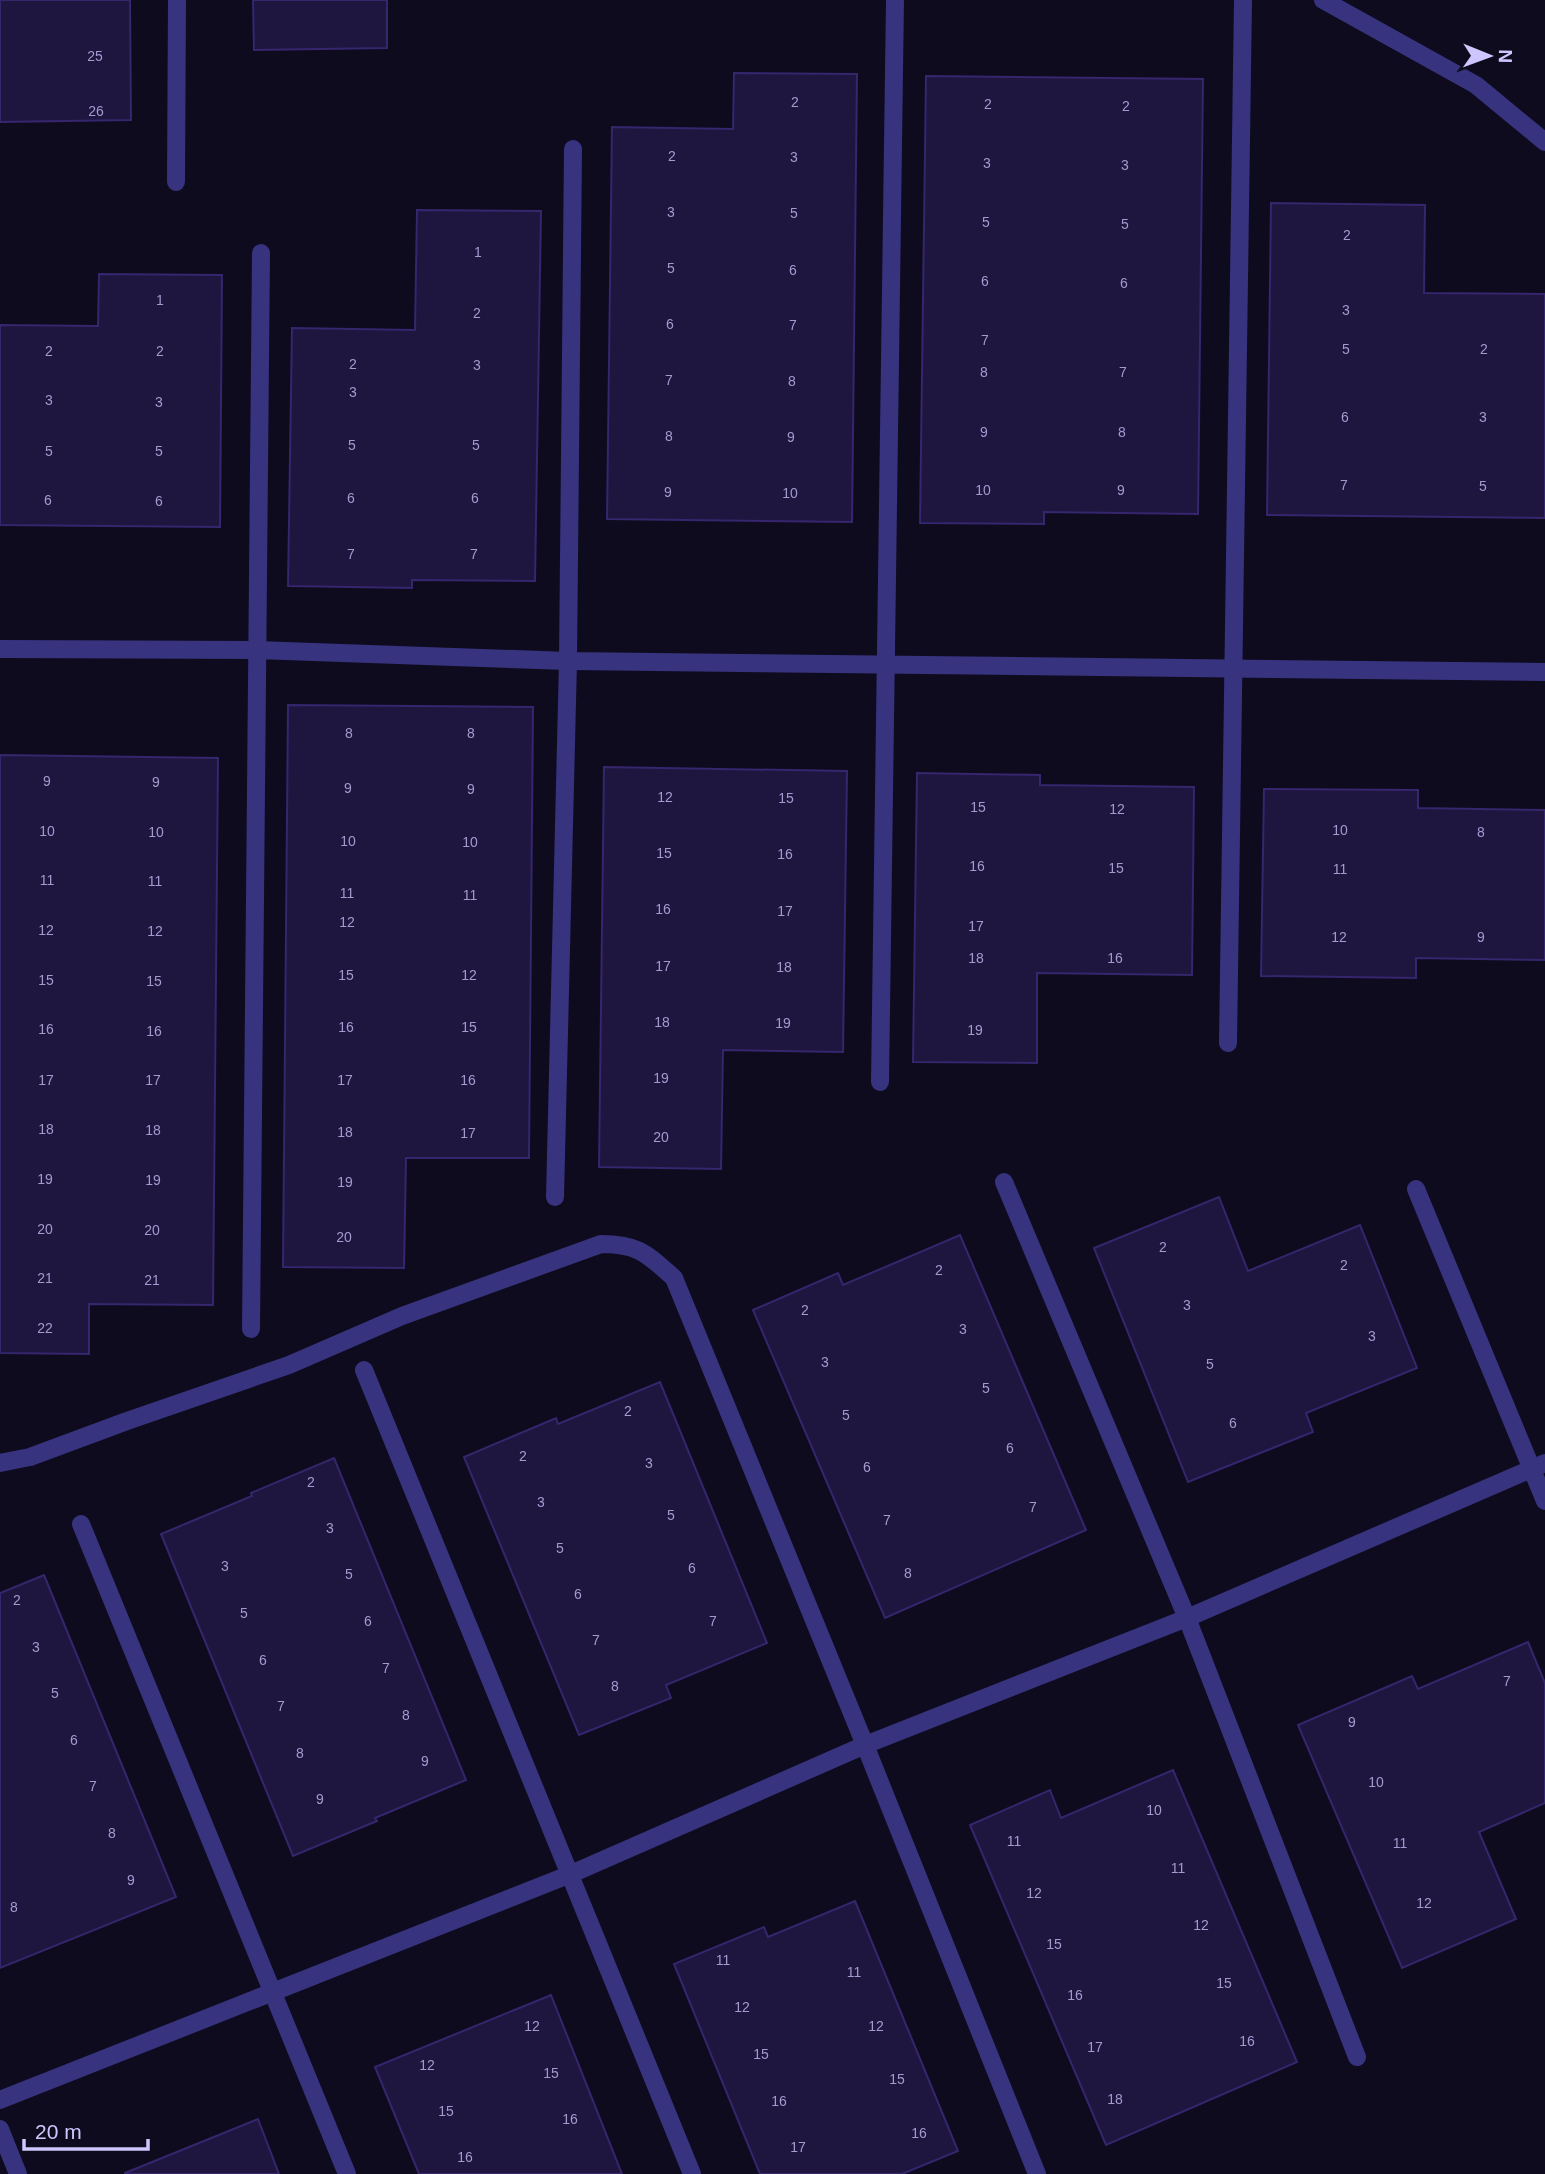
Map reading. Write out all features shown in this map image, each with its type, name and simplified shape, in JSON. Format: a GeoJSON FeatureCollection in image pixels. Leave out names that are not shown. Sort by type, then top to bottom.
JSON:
{"type":"FeatureCollection","features":[{"type":"Feature","properties":{"kind":"street"},"geometry":{"type":"LineString","coordinates":[[176,182],[177,0]]}},
{"type":"Feature","properties":{"kind":"street"},"geometry":{"type":"LineString","coordinates":[[880,1082],[895,0]]}},
{"type":"Feature","properties":{"kind":"street"},"geometry":{"type":"LineString","coordinates":[[1228,1043],[1243,0]]}},
{"type":"Feature","properties":{"kind":"street"},"geometry":{"type":"LineString","coordinates":[[1323,0],[1476,85],[1545,142]]}},
{"type":"Feature","properties":{"kind":"street"},"geometry":{"type":"LineString","coordinates":[[555,1197],[569,661],[573,149]]}},
{"type":"Feature","properties":{"kind":"street"},"geometry":{"type":"LineString","coordinates":[[251,1329],[261,253]]}},
{"type":"Feature","properties":{"kind":"street"},"geometry":{"type":"LineString","coordinates":[[0,649],[257,650],[569,661],[887,666],[1234,667],[1545,672]]}},
{"type":"Feature","properties":{"kind":"street"},"geometry":{"type":"LineString","coordinates":[[1004,1182],[1187,1618],[1357,2057]]}},
{"type":"Feature","properties":{"kind":"street"},"geometry":{"type":"LineString","coordinates":[[1416,1189],[1539,1465],[1545,1501]]}},
{"type":"Feature","properties":{"kind":"street"},"geometry":{"type":"LineString","coordinates":[[0,1463],[30,1457],[127,1420],[289,1365],[402,1316],[601,1244],[622,1244],[644,1252],[674,1278],[1037,2174]]}},
{"type":"Feature","properties":{"kind":"street"},"geometry":{"type":"LineString","coordinates":[[364,1370],[692,2174]]}},
{"type":"Feature","properties":{"kind":"street"},"geometry":{"type":"LineString","coordinates":[[0,2099],[571,1874],[865,1745],[1187,1618],[1539,1465]]}},
{"type":"Feature","properties":{"kind":"street"},"geometry":{"type":"LineString","coordinates":[[82,1524],[347,2174]]}},
{"type":"Feature","properties":{"kind":"street"},"geometry":{"type":"LineString","coordinates":[[0,2129],[18,2174]]}},
{"type":"Feature","properties":{"kind":"building"},"geometry":{"type":"Polygon","coordinates":[[[0,0],[130,0],[131,120],[0,122],[0,0]]]}},
{"type":"Feature","properties":{"kind":"building"},"geometry":{"type":"Polygon","coordinates":[[[253,0],[387,0],[387,48],[254,50],[253,0]]]}},
{"type":"Feature","properties":{"kind":"building"},"geometry":{"type":"Polygon","coordinates":[[[734,73],[857,74],[852,522],[607,519],[612,127],[733,129],[734,73]]]}},
{"type":"Feature","properties":{"kind":"building"},"geometry":{"type":"Polygon","coordinates":[[[926,76],[1203,79],[1198,514],[1044,512],[1044,524],[920,523],[926,76]]]}},
{"type":"Feature","properties":{"kind":"building"},"geometry":{"type":"Polygon","coordinates":[[[1271,203],[1425,205],[1424,293],[1545,294],[1545,518],[1267,515],[1271,203]]]}},
{"type":"Feature","properties":{"kind":"building"},"geometry":{"type":"Polygon","coordinates":[[[417,210],[541,211],[535,581],[412,580],[412,588],[288,586],[292,328],[415,330],[417,210]]]}},
{"type":"Feature","properties":{"kind":"building"},"geometry":{"type":"Polygon","coordinates":[[[99,274],[222,275],[220,527],[0,525],[0,325],[98,326],[99,274]]]}},
{"type":"Feature","properties":{"kind":"building"},"geometry":{"type":"Polygon","coordinates":[[[288,705],[533,707],[529,1158],[406,1158],[404,1268],[283,1267],[288,705]]]}},
{"type":"Feature","properties":{"kind":"building"},"geometry":{"type":"Polygon","coordinates":[[[0,755],[218,758],[213,1305],[89,1304],[89,1354],[0,1353],[0,755]]]}},
{"type":"Feature","properties":{"kind":"building"},"geometry":{"type":"Polygon","coordinates":[[[604,767],[847,771],[843,1052],[723,1050],[721,1169],[599,1167],[604,767]]]}},
{"type":"Feature","properties":{"kind":"building"},"geometry":{"type":"Polygon","coordinates":[[[917,773],[1040,775],[1040,785],[1194,787],[1192,975],[1037,973],[1037,1063],[913,1062],[917,773]]]}},
{"type":"Feature","properties":{"kind":"building"},"geometry":{"type":"Polygon","coordinates":[[[1264,789],[1418,790],[1418,808],[1545,810],[1545,960],[1416,958],[1416,978],[1261,976],[1264,789]]]}},
{"type":"Feature","properties":{"kind":"building"},"geometry":{"type":"Polygon","coordinates":[[[1219,1197],[1248,1271],[1360,1225],[1417,1368],[1306,1413],[1313,1432],[1188,1482],[1094,1248],[1219,1197]]]}},
{"type":"Feature","properties":{"kind":"building"},"geometry":{"type":"Polygon","coordinates":[[[960,1235],[1086,1530],[885,1618],[753,1310],[838,1273],[843,1285],[960,1235]]]}},
{"type":"Feature","properties":{"kind":"building"},"geometry":{"type":"Polygon","coordinates":[[[660,1382],[767,1643],[666,1685],[671,1698],[579,1735],[464,1457],[556,1418],[558,1424],[660,1382]]]}},
{"type":"Feature","properties":{"kind":"building"},"geometry":{"type":"Polygon","coordinates":[[[334,1458],[466,1780],[293,1856],[161,1534],[334,1458]]]}},
{"type":"Feature","properties":{"kind":"building"},"geometry":{"type":"Polygon","coordinates":[[[44,1575],[176,1897],[0,1968],[0,1593],[44,1575]]]}},
{"type":"Feature","properties":{"kind":"building"},"geometry":{"type":"Polygon","coordinates":[[[1528,1642],[1545,1683],[1545,1803],[1479,1832],[1516,1919],[1402,1968],[1298,1725],[1412,1676],[1418,1689],[1528,1642]]]}},
{"type":"Feature","properties":{"kind":"building"},"geometry":{"type":"Polygon","coordinates":[[[1173,1770],[1297,2062],[1106,2145],[970,1825],[1050,1790],[1061,1818],[1173,1770]]]}},
{"type":"Feature","properties":{"kind":"building"},"geometry":{"type":"Polygon","coordinates":[[[855,1901],[958,2151],[902,2174],[760,2174],[674,1964],[764,1927],[768,1937],[855,1901]]]}},
{"type":"Feature","properties":{"kind":"building"},"geometry":{"type":"Polygon","coordinates":[[[551,1995],[622,2174],[419,2174],[375,2067],[551,1995]]]}},
{"type":"Feature","properties":{"kind":"building"},"geometry":{"type":"Polygon","coordinates":[[[258,2119],[279,2174],[125,2174],[125,2173],[258,2119]]]}}]}
